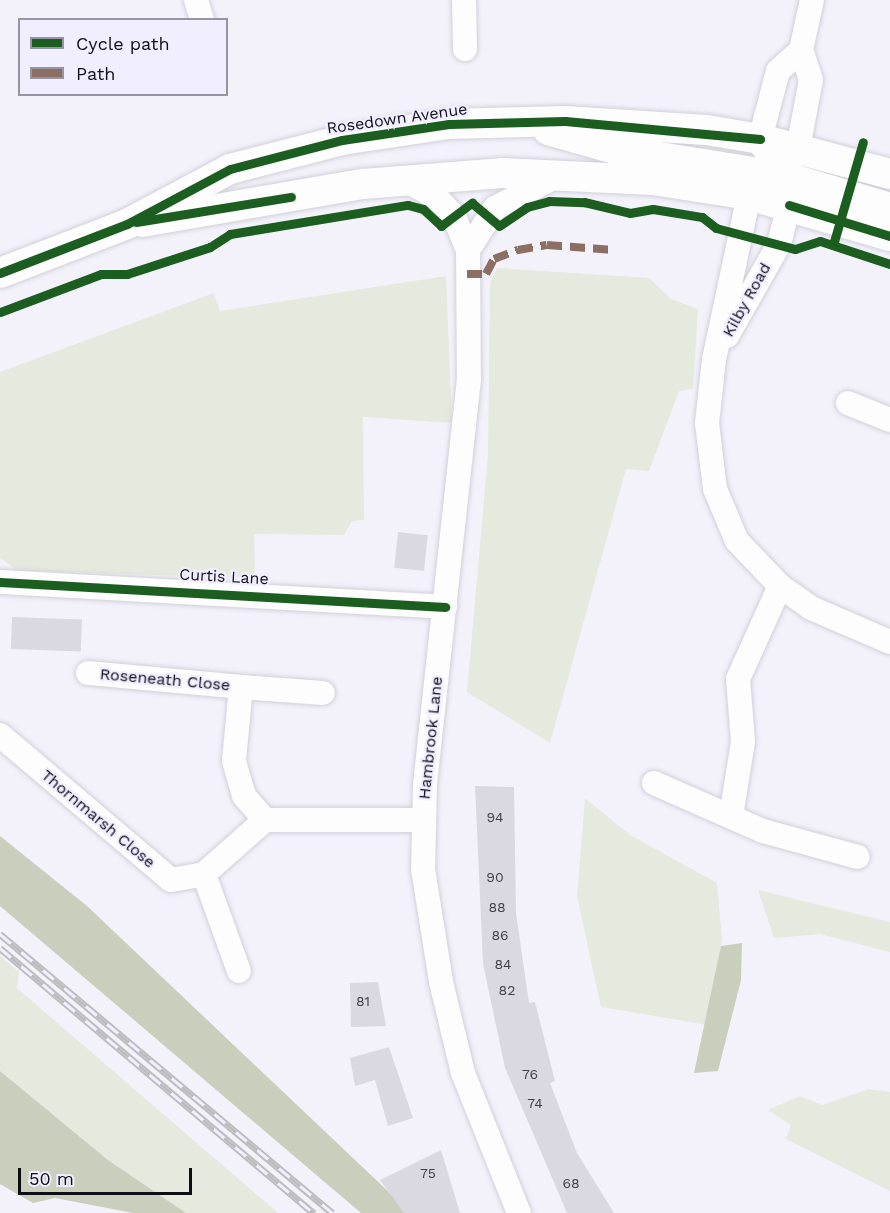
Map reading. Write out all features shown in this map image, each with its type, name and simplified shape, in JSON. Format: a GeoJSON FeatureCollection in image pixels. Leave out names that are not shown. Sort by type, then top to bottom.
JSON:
{"type":"FeatureCollection","features":[{"type":"Feature","properties":{"kind":"street"},"geometry":{"type":"LineString","coordinates":[[196,0],[201,18]]}},
{"type":"Feature","properties":{"kind":"street"},"geometry":{"type":"LineString","coordinates":[[464,0],[465,49]]}},
{"type":"Feature","properties":{"kind":"street"},"geometry":{"type":"LineString","coordinates":[[791,192],[811,80],[801,50],[812,0]]}},
{"type":"Feature","properties":{"kind":"street"},"geometry":{"type":"LineString","coordinates":[[751,183],[778,71],[801,50]]}},
{"type":"Feature","properties":{"kind":"street"},"geometry":{"type":"LineString","coordinates":[[521,122],[622,151],[751,183],[890,208]]}},
{"type":"Feature","properties":{"kind":"street","name":"Rosedown Avenue"},"geometry":{"type":"LineString","coordinates":[[0,273],[127,224],[211,176],[289,152],[449,124],[634,123],[760,138],[890,174]]}},
{"type":"Feature","properties":{"kind":"street"},"geometry":{"type":"LineString","coordinates":[[760,138],[791,192],[890,236]]}},
{"type":"Feature","properties":{"kind":"street"},"geometry":{"type":"LineString","coordinates":[[468,250],[495,208],[560,175]]}},
{"type":"Feature","properties":{"kind":"street","name":"Rosedown Avenue"},"geometry":{"type":"LineString","coordinates":[[127,224],[405,180],[560,175],[751,183]]}},
{"type":"Feature","properties":{"kind":"street","name":"Hambrook Lane"},"geometry":{"type":"LineString","coordinates":[[405,180],[437,198],[454,216],[468,250],[469,379],[422,820],[423,868],[446,1005],[477,1113],[519,1213]]}},
{"type":"Feature","properties":{"kind":"street","name":"Kilby Road"},"geometry":{"type":"LineString","coordinates":[[751,183],[714,359],[707,423],[715,489],[737,541],[780,586],[811,608],[888,636]]}},
{"type":"Feature","properties":{"kind":"street","name":"Kilby Road"},"geometry":{"type":"LineString","coordinates":[[714,359],[779,244],[791,192]]}},
{"type":"Feature","properties":{"kind":"street"},"geometry":{"type":"LineString","coordinates":[[848,403],[890,420]]}},
{"type":"Feature","properties":{"kind":"street","name":"Curtis Lane"},"geometry":{"type":"LineString","coordinates":[[0,582],[445,607]]}},
{"type":"Feature","properties":{"kind":"street"},"geometry":{"type":"LineString","coordinates":[[730,816],[743,742],[738,679],[780,586]]}},
{"type":"Feature","properties":{"kind":"street","name":"Roseneath Close"},"geometry":{"type":"LineString","coordinates":[[88,673],[323,693]]}},
{"type":"Feature","properties":{"kind":"street","name":"Roseneath Close"},"geometry":{"type":"LineString","coordinates":[[241,687],[234,760],[244,796],[265,820]]}},
{"type":"Feature","properties":{"kind":"street","name":"Thornmarsh Close"},"geometry":{"type":"LineString","coordinates":[[0,735],[171,880],[204,874]]}},
{"type":"Feature","properties":{"kind":"street"},"geometry":{"type":"LineString","coordinates":[[654,783],[763,831],[858,857]]}},
{"type":"Feature","properties":{"kind":"street"},"geometry":{"type":"LineString","coordinates":[[239,971],[204,874],[265,820],[422,820]]}},
{"type":"Feature","properties":{"kind":"shaded area"},"geometry":{"type":"Polygon","coordinates":[[[497,268],[649,278],[671,299],[698,309],[693,389],[679,391],[649,471],[626,469],[550,743],[467,692],[488,454],[490,283],[497,268]]]}},
{"type":"Feature","properties":{"kind":"shaded area"},"geometry":{"type":"Polygon","coordinates":[[[446,276],[452,423],[363,417],[364,520],[352,521],[344,535],[254,534],[255,578],[18,571],[0,558],[0,372],[214,293],[220,311],[446,276]]]}},
{"type":"Feature","properties":{"kind":"shaded area"},"geometry":{"type":"Polygon","coordinates":[[[585,798],[630,835],[717,883],[722,939],[708,1025],[601,1007],[577,896],[585,798]]]}},
{"type":"Feature","properties":{"kind":"shaded area"},"geometry":{"type":"Polygon","coordinates":[[[758,890],[890,922],[890,952],[820,934],[774,938],[758,890]]]}},
{"type":"Feature","properties":{"kind":"shaded area"},"geometry":{"type":"Polygon","coordinates":[[[0,956],[19,972],[17,988],[278,1213],[186,1213],[108,1160],[0,1071],[0,956]]]}},
{"type":"Feature","properties":{"kind":"shaded area"},"geometry":{"type":"Polygon","coordinates":[[[869,1089],[890,1092],[890,1191],[786,1139],[791,1125],[768,1110],[800,1096],[822,1105],[869,1089]]]}},
{"type":"Feature","properties":{"kind":"green space"},"geometry":{"type":"Polygon","coordinates":[[[0,836],[87,906],[411,1213],[361,1213],[0,906],[0,836]]]}},
{"type":"Feature","properties":{"kind":"green space"},"geometry":{"type":"Polygon","coordinates":[[[742,943],[741,980],[718,1071],[694,1073],[721,946],[742,943]]]}},
{"type":"Feature","properties":{"kind":"green space"},"geometry":{"type":"Polygon","coordinates":[[[0,1071],[108,1160],[186,1213],[133,1213],[55,1198],[33,1203],[0,1184],[0,1071]]]}},
{"type":"Feature","properties":{"kind":"building"},"geometry":{"type":"Polygon","coordinates":[[[398,532],[428,535],[424,571],[394,568],[398,532]]]}},
{"type":"Feature","properties":{"kind":"building"},"geometry":{"type":"Polygon","coordinates":[[[12,617],[82,619],[81,651],[11,649],[12,617]]]}},
{"type":"Feature","properties":{"kind":"building"},"geometry":{"type":"Polygon","coordinates":[[[475,786],[514,787],[516,913],[529,1003],[535,1002],[555,1081],[550,1083],[577,1153],[614,1213],[567,1213],[505,1068],[483,964],[475,786]]]}},
{"type":"Feature","properties":{"kind":"building"},"geometry":{"type":"Polygon","coordinates":[[[378,982],[386,1026],[351,1027],[350,983],[378,982]]]}},
{"type":"Feature","properties":{"kind":"building"},"geometry":{"type":"Polygon","coordinates":[[[389,1047],[413,1118],[388,1126],[375,1080],[355,1086],[350,1058],[389,1047]]]}},
{"type":"Feature","properties":{"kind":"building"},"geometry":{"type":"Polygon","coordinates":[[[441,1150],[460,1213],[404,1213],[380,1180],[441,1150]]]}},
{"type":"Feature","properties":{"kind":"railway"},"geometry":{"type":"LineString","coordinates":[[0,934],[332,1213]]}},
{"type":"Feature","properties":{"kind":"railway"},"geometry":{"type":"LineString","coordinates":[[0,948],[314,1213]]}},
{"type":"Feature","properties":{"kind":"marked path"},"geometry":{"type":"LineString","coordinates":[[467,274],[486,274],[494,259],[518,250],[547,245],[614,250]]}},
{"type":"Feature","properties":{"kind":"cycle path"},"geometry":{"type":"LineString","coordinates":[[0,273],[127,224],[230,169],[342,140],[449,124],[565,121],[760,139]]}},
{"type":"Feature","properties":{"kind":"cycle path"},"geometry":{"type":"LineString","coordinates":[[833,245],[863,142]]}},
{"type":"Feature","properties":{"kind":"cycle path"},"geometry":{"type":"LineString","coordinates":[[136,222],[291,197]]}},
{"type":"Feature","properties":{"kind":"cycle path"},"geometry":{"type":"LineString","coordinates":[[0,312],[101,274],[127,274],[210,247],[230,234],[408,205],[423,209],[441,226],[472,203],[499,226],[527,207],[549,201],[584,202],[630,213],[653,209],[702,217],[716,228],[795,249],[820,241],[890,264]]}},
{"type":"Feature","properties":{"kind":"cycle path"},"geometry":{"type":"LineString","coordinates":[[789,205],[890,236]]}},
{"type":"Feature","properties":{"kind":"cycle path"},"geometry":{"type":"LineString","coordinates":[[0,582],[445,607]]}}]}
